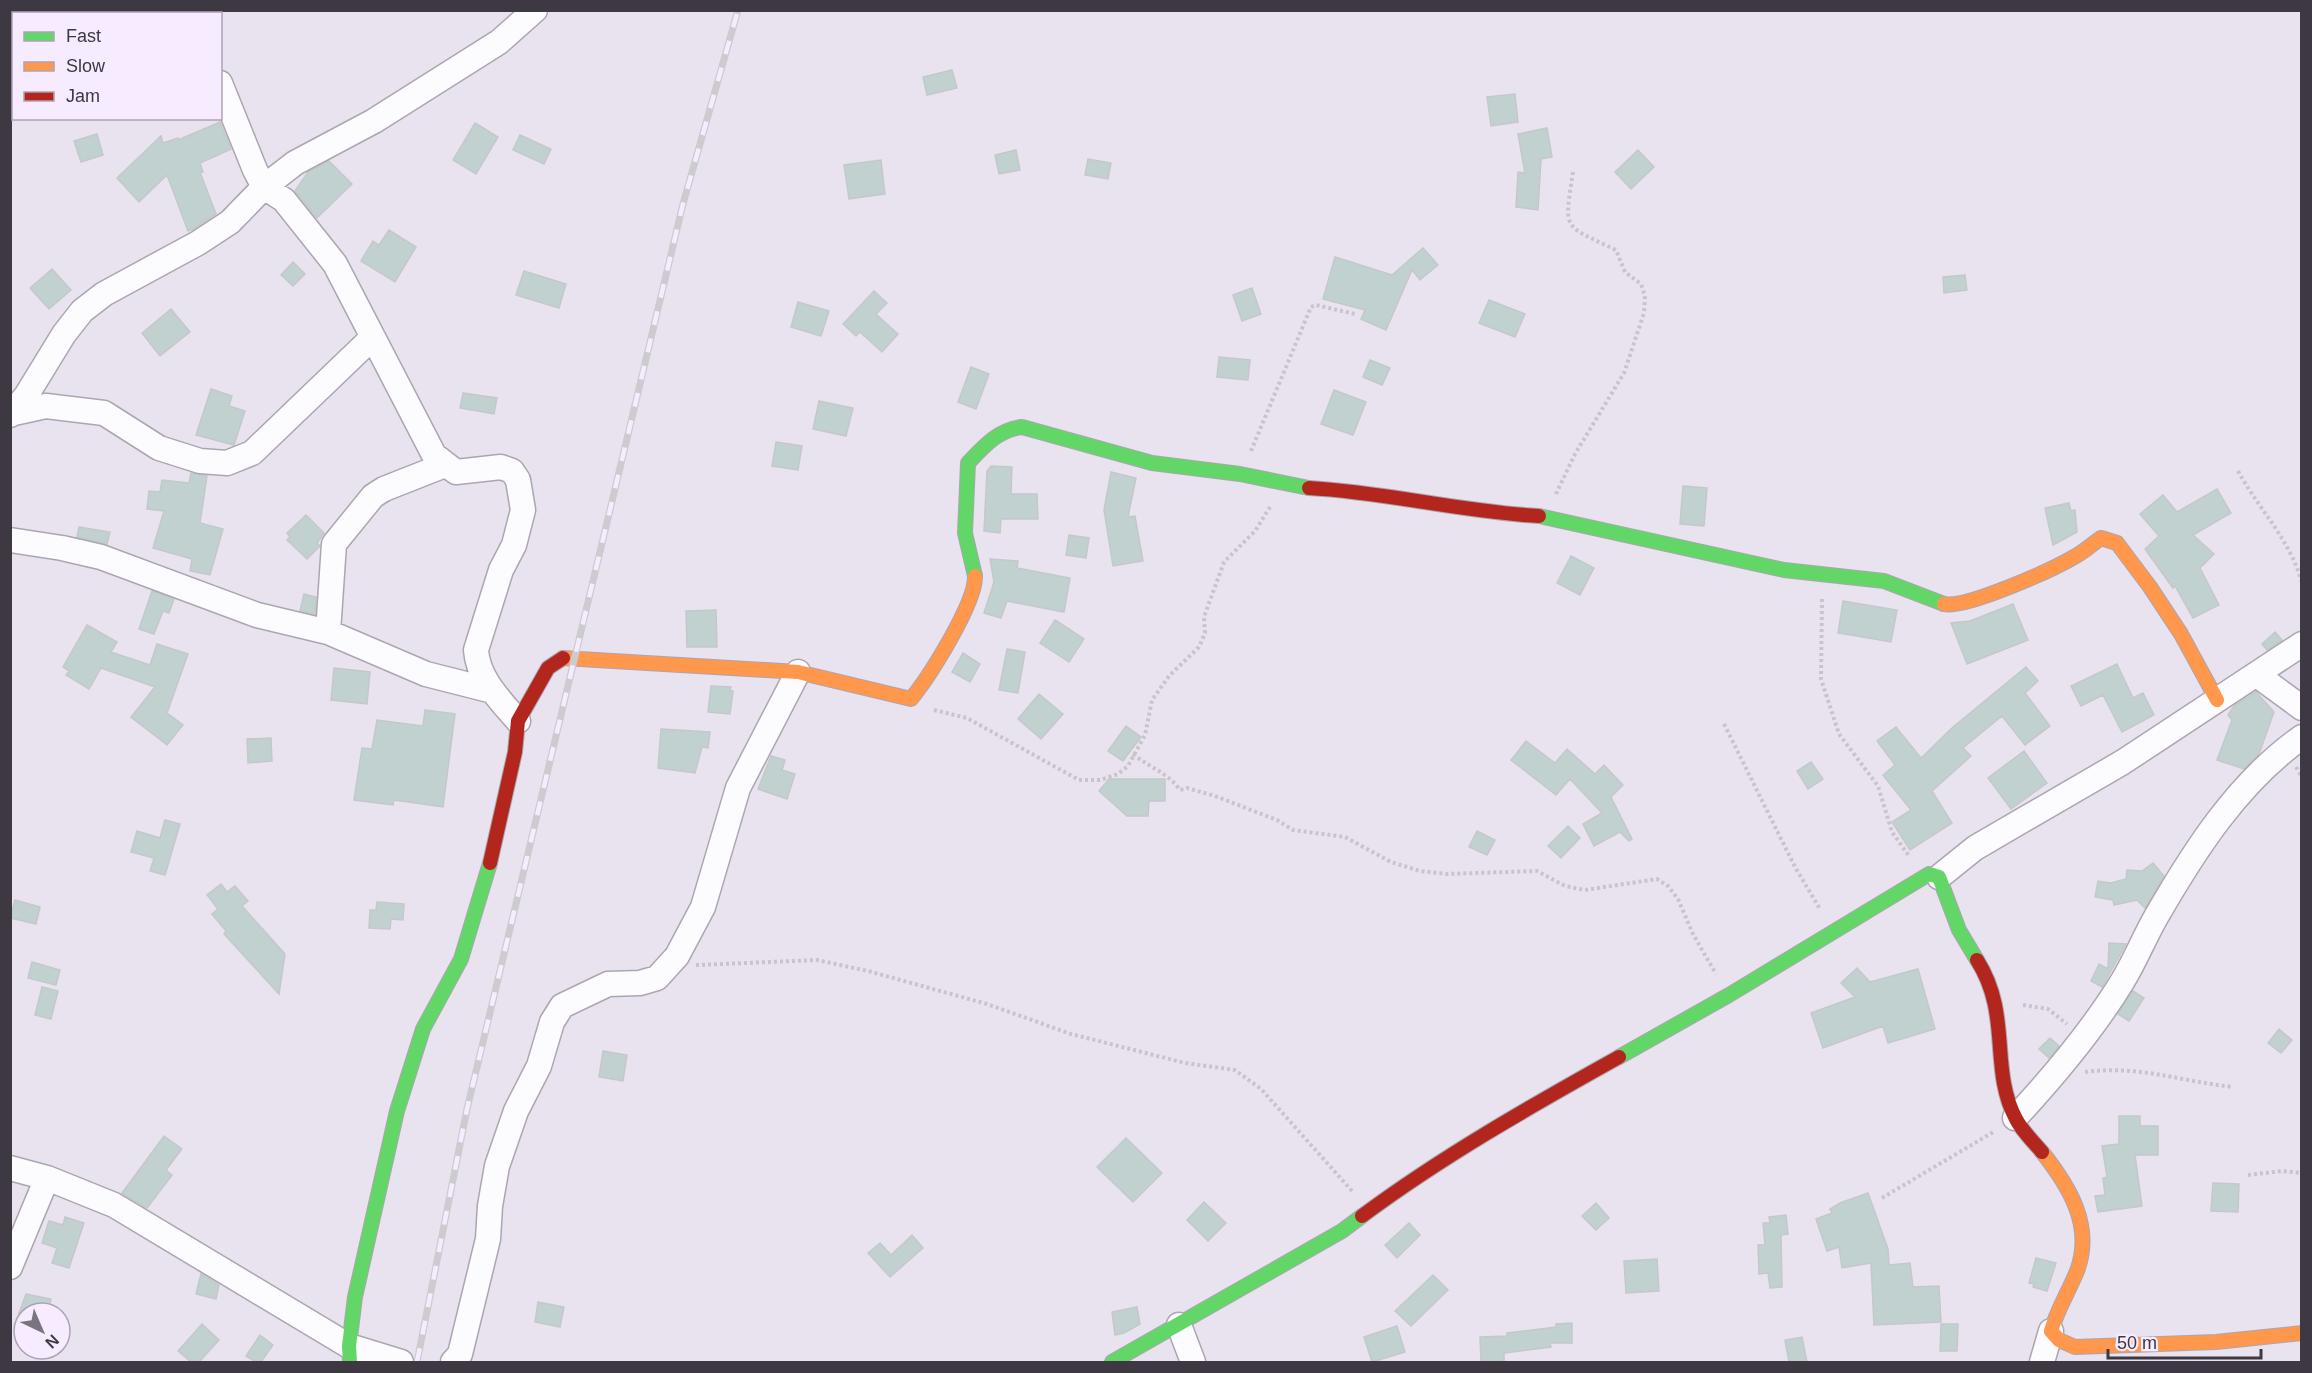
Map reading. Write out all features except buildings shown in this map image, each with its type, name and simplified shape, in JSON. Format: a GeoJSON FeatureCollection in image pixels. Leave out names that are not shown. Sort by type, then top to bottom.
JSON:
{"type":"FeatureCollection","features":[{"type":"Feature","properties":{"kind":"street"},"geometry":{"type":"LineString","coordinates":[[12,414],[82,311],[104,294],[198,243],[230,222],[264,187],[312,152],[374,121],[499,42],[535,10]]}},
{"type":"Feature","properties":{"kind":"street"},"geometry":{"type":"LineString","coordinates":[[222,88],[264,187],[284,200],[335,264],[434,455],[456,472],[501,467],[512,471],[518,480],[523,510],[514,545],[501,570],[476,650],[477,662],[493,691],[518,721]]}},
{"type":"Feature","properties":{"kind":"street"},"geometry":{"type":"LineString","coordinates":[[12,414],[46,406],[104,413],[159,448],[200,461],[227,463],[252,453],[372,338]]}},
{"type":"Feature","properties":{"kind":"street"},"geometry":{"type":"LineString","coordinates":[[350,1354],[355,1297],[398,1111],[423,1029],[461,959],[485,884],[515,752],[518,721],[548,668],[562,658],[798,672],[911,699],[920,692],[941,655],[970,597],[975,582],[965,539],[968,463],[996,435],[1008,428],[1022,427],[1047,436],[1152,463],[1240,474],[1310,488],[1338,488],[1378,493],[1486,513],[1545,516],[1784,570],[1884,581],[1916,591],[1937,603],[1964,603],[2075,557],[2101,538],[2106,538],[2117,543],[2150,587],[2181,634],[2217,700]]}},
{"type":"Feature","properties":{"kind":"street"},"geometry":{"type":"LineString","coordinates":[[328,632],[334,544],[373,496],[384,489],[445,465]]}},
{"type":"Feature","properties":{"kind":"street"},"geometry":{"type":"LineString","coordinates":[[10,540],[102,557],[257,615],[328,632],[426,674],[493,691]]}},
{"type":"Feature","properties":{"kind":"street"},"geometry":{"type":"LineString","coordinates":[[1112,1362],[1342,1231],[1501,1124],[1729,994],[1833,931],[1934,876],[1975,848],[2123,762],[2301,644]]}},
{"type":"Feature","properties":{"kind":"street"},"geometry":{"type":"LineString","coordinates":[[453,1362],[460,1354],[479,1281],[488,1239],[489,1206],[497,1166],[516,1111],[539,1066],[552,1022],[562,1006],[576,998],[608,984],[640,983],[657,978],[678,956],[703,907],[738,788],[798,672]]}},
{"type":"Feature","properties":{"kind":"street"},"geometry":{"type":"LineString","coordinates":[[2257,675],[2301,708]]}},
{"type":"Feature","properties":{"kind":"street"},"geometry":{"type":"LineString","coordinates":[[2015,1118],[2054,1076],[2130,969],[2156,918],[2206,836],[2250,784],[2286,748],[2301,737]]}},
{"type":"Feature","properties":{"kind":"street"},"geometry":{"type":"LineString","coordinates":[[1934,876],[1954,921],[1982,967],[1997,1001],[2001,1068],[2015,1118],[2063,1178],[2080,1210],[2083,1246],[2076,1279],[2056,1310],[2042,1362]]}},
{"type":"Feature","properties":{"kind":"street"},"geometry":{"type":"LineString","coordinates":[[10,1168],[47,1178],[114,1205],[350,1354],[401,1362]]}},
{"type":"Feature","properties":{"kind":"street"},"geometry":{"type":"LineString","coordinates":[[10,1267],[47,1178]]}},
{"type":"Feature","properties":{"kind":"street"},"geometry":{"type":"LineString","coordinates":[[1179,1325],[1193,1362]]}},
{"type":"Feature","properties":{"kind":"street"},"geometry":{"type":"LineString","coordinates":[[2051,1331],[2059,1340],[2075,1347],[2216,1342],[2301,1333]]}},
{"type":"Feature","properties":{"kind":"path"},"geometry":{"type":"LineString","coordinates":[[1545,516],[1575,454],[1624,373],[1644,313],[1645,296],[1641,284],[1625,272],[1616,250],[1586,237],[1571,226],[1567,216],[1573,172]]}},
{"type":"Feature","properties":{"kind":"path"},"geometry":{"type":"LineString","coordinates":[[1240,474],[1311,307],[1316,305],[1355,314]]}},
{"type":"Feature","properties":{"kind":"path"},"geometry":{"type":"LineString","coordinates":[[2238,471],[2256,503],[2291,553],[2301,583]]}},
{"type":"Feature","properties":{"kind":"path"},"geometry":{"type":"LineString","coordinates":[[911,699],[933,710],[967,718],[1079,780],[1101,780],[1118,774],[1128,766],[1145,735],[1152,700],[1169,676],[1199,647],[1205,633],[1204,617],[1224,562],[1255,531],[1285,483]]}},
{"type":"Feature","properties":{"kind":"path"},"geometry":{"type":"LineString","coordinates":[[1823,576],[1821,679],[1839,734],[1878,786],[1892,832],[1905,852],[1934,876]]}},
{"type":"Feature","properties":{"kind":"path"},"geometry":{"type":"LineString","coordinates":[[1724,724],[1795,867],[1833,931]]}},
{"type":"Feature","properties":{"kind":"path"},"geometry":{"type":"LineString","coordinates":[[1133,754],[1149,767],[1166,774],[1180,790],[1187,788],[1215,796],[1278,820],[1293,830],[1345,837],[1391,862],[1420,871],[1447,874],[1537,871],[1566,886],[1585,890],[1657,879],[1668,886],[1678,899],[1693,934],[1729,994]]}},
{"type":"Feature","properties":{"kind":"path"},"geometry":{"type":"LineString","coordinates":[[668,968],[758,961],[817,960],[868,971],[987,1004],[1105,1043],[1185,1063],[1235,1070],[1261,1089],[1370,1210]]}},
{"type":"Feature","properties":{"kind":"path"},"geometry":{"type":"LineString","coordinates":[[1997,1001],[2048,1009],[2083,1038]]}},
{"type":"Feature","properties":{"kind":"path"},"geometry":{"type":"LineString","coordinates":[[2054,1076],[2102,1070],[2139,1070],[2197,1083],[2233,1087]]}},
{"type":"Feature","properties":{"kind":"path"},"geometry":{"type":"LineString","coordinates":[[1882,1198],[2015,1118]]}},
{"type":"Feature","properties":{"kind":"path"},"geometry":{"type":"LineString","coordinates":[[2248,1175],[2282,1171],[2301,1173]]}},
{"type":"Feature","properties":{"kind":"railway"},"geometry":{"type":"LineString","coordinates":[[417,1362],[467,1109],[683,204],[738,10]]}},
{"type":"Feature","properties":{"kind":"traffic: fast"},"geometry":{"type":"LineString","coordinates":[[975,576],[965,533],[968,463],[992,440],[1013,429],[1022,427],[1152,463],[1240,474],[1309,488]]}},
{"type":"Feature","properties":{"kind":"traffic: fast"},"geometry":{"type":"LineString","coordinates":[[1539,516],[1784,570],[1884,581],[1944,604]]}},
{"type":"Feature","properties":{"kind":"traffic: fast"},"geometry":{"type":"LineString","coordinates":[[350,1362],[349,1346],[355,1297],[397,1111],[423,1029],[461,959],[490,863]]}},
{"type":"Feature","properties":{"kind":"traffic: fast"},"geometry":{"type":"LineString","coordinates":[[1619,1057],[1729,995],[1929,874],[1939,877],[1959,930],[1977,960]]}},
{"type":"Feature","properties":{"kind":"traffic: fast"},"geometry":{"type":"LineString","coordinates":[[1112,1362],[1342,1231],[1362,1216]]}},
{"type":"Feature","properties":{"kind":"traffic: slow"},"geometry":{"type":"LineString","coordinates":[[1944,604],[1970,601],[2029,579],[2078,555],[2101,538],[2117,543],[2181,634],[2217,700]]}},
{"type":"Feature","properties":{"kind":"traffic: slow"},"geometry":{"type":"LineString","coordinates":[[563,658],[798,672],[911,699],[929,674],[960,621],[968,604],[975,576]]}},
{"type":"Feature","properties":{"kind":"traffic: slow"},"geometry":{"type":"LineString","coordinates":[[2042,1152],[2069,1193],[2081,1223],[2081,1254],[2077,1271],[2051,1331],[2059,1340],[2075,1347],[2216,1342],[2302,1333]]}},
{"type":"Feature","properties":{"kind":"traffic: jam"},"geometry":{"type":"LineString","coordinates":[[1309,488],[1338,490],[1481,511],[1539,516]]}},
{"type":"Feature","properties":{"kind":"traffic: jam"},"geometry":{"type":"LineString","coordinates":[[490,863],[515,752],[518,721],[548,668],[563,658]]}},
{"type":"Feature","properties":{"kind":"traffic: jam"},"geometry":{"type":"LineString","coordinates":[[1977,960],[1988,981],[1994,1001],[2003,1080],[2008,1100],[2018,1123],[2042,1152]]}},
{"type":"Feature","properties":{"kind":"traffic: jam"},"geometry":{"type":"LineString","coordinates":[[1362,1216],[1456,1152],[1619,1057]]}}]}
